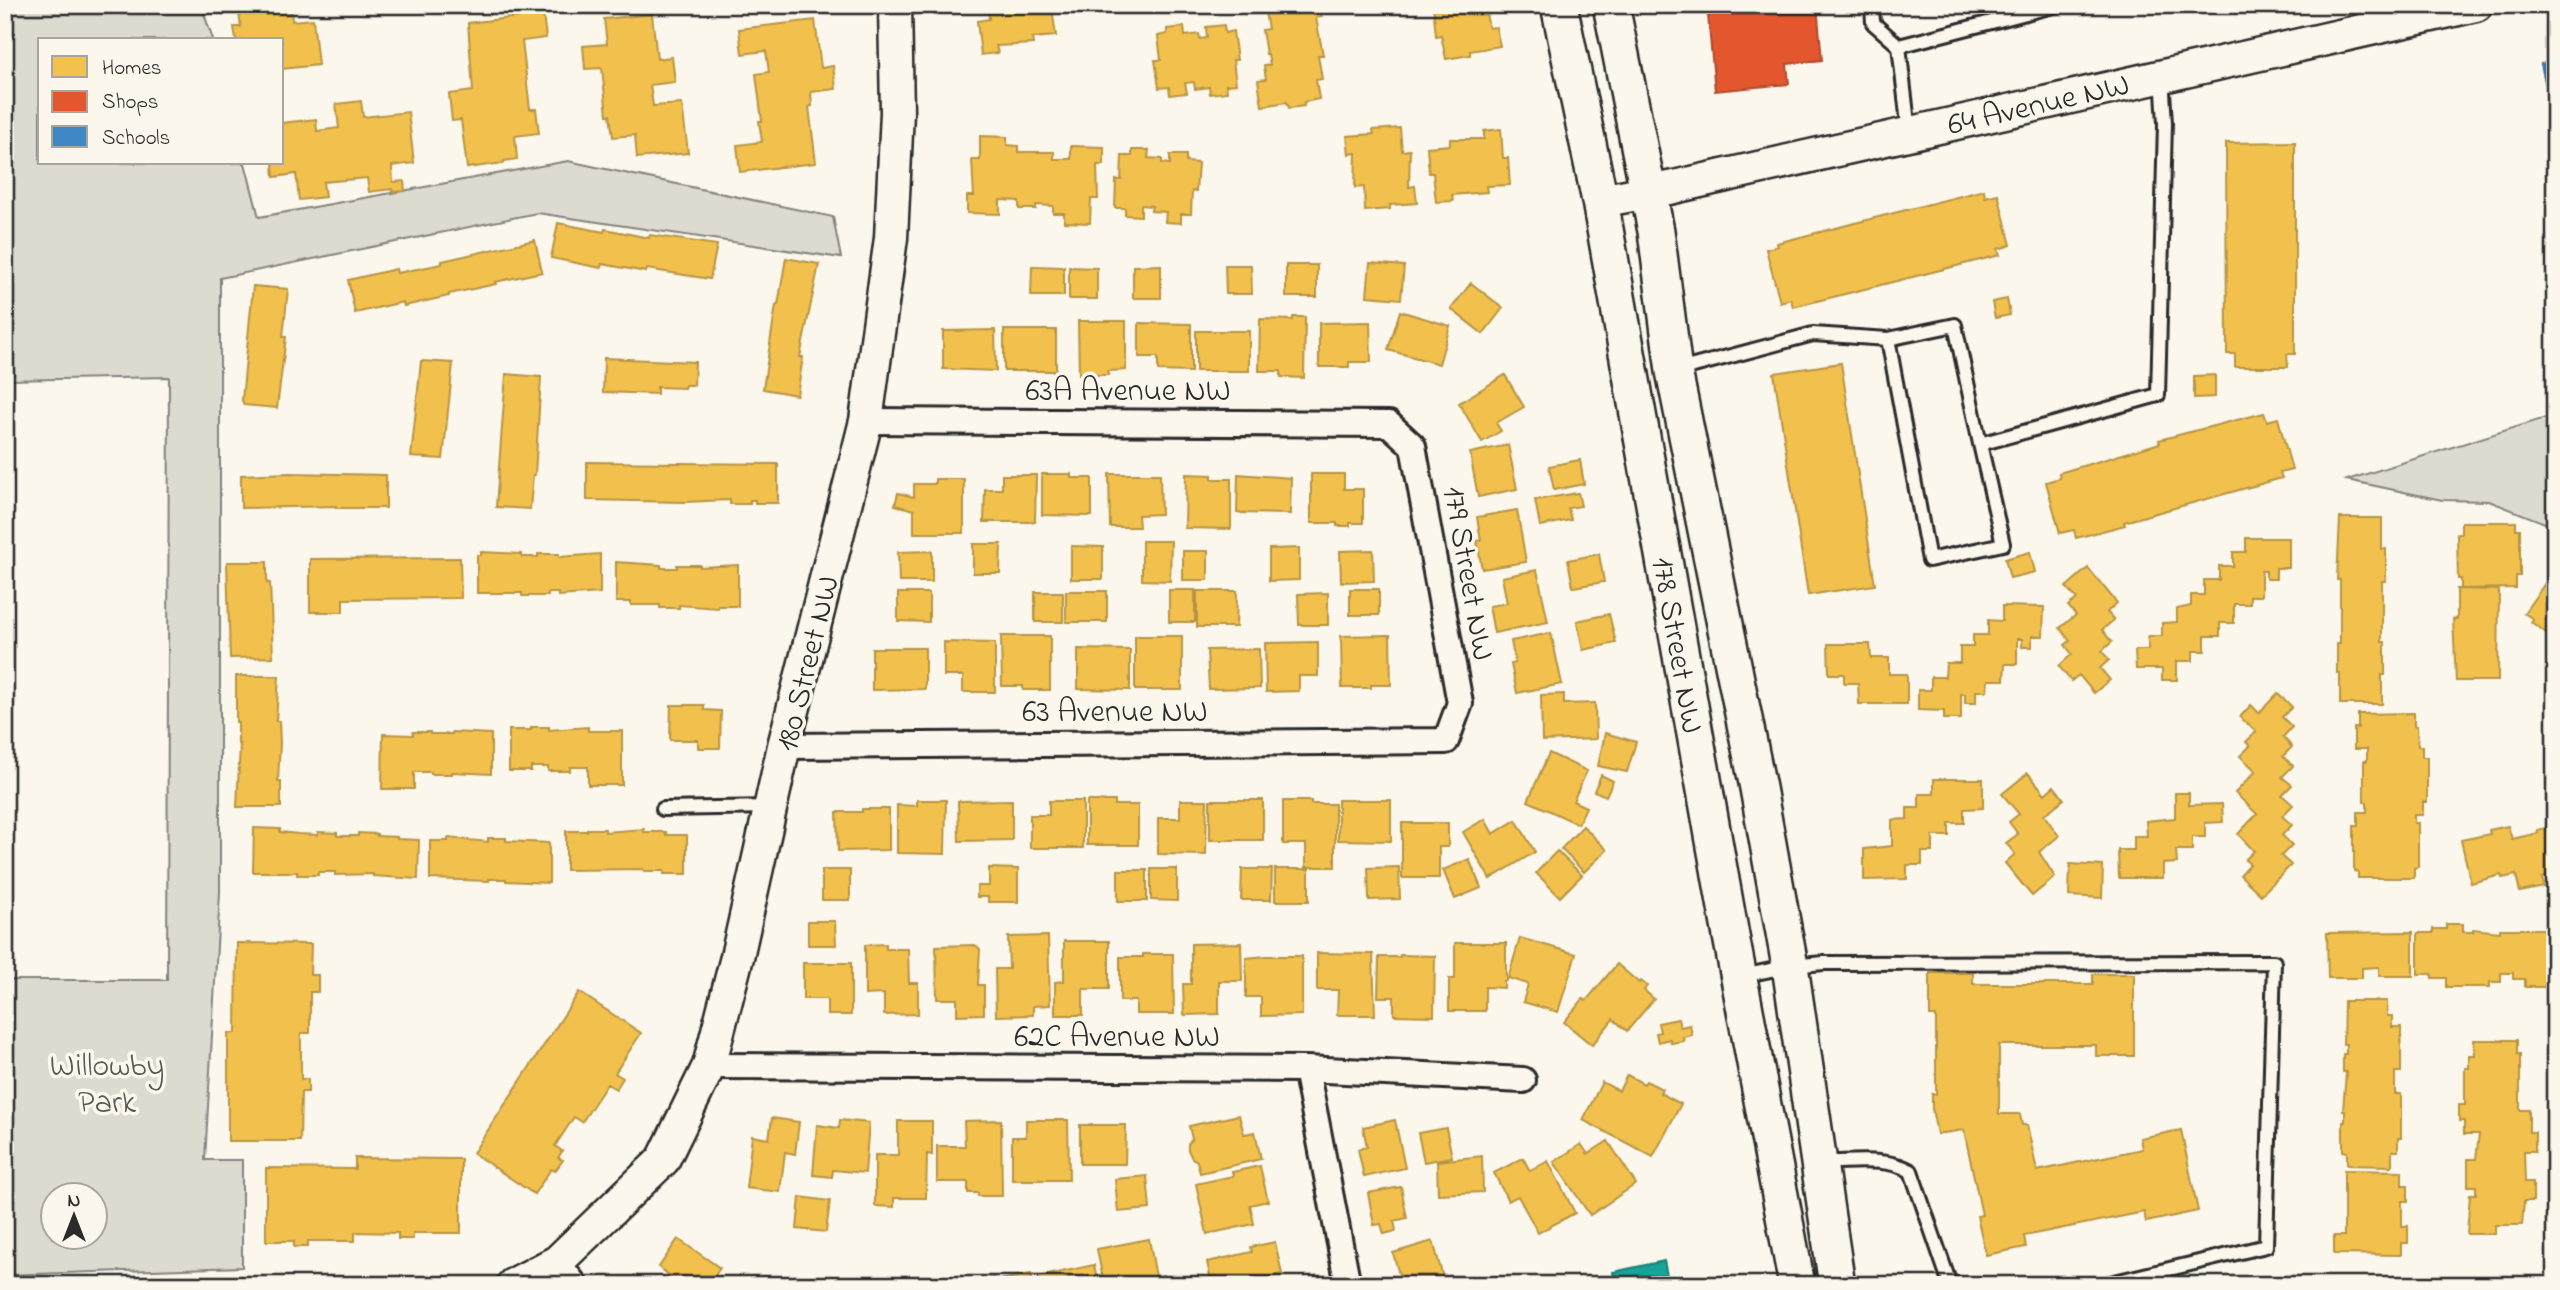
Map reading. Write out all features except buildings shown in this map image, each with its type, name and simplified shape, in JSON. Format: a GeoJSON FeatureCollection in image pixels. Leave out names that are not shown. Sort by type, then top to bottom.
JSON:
{"type":"FeatureCollection","features":[{"type":"Feature","properties":{"kind":"main road","name":"178 Street NW"},"geometry":{"type":"LineString","coordinates":[[1559,5],[1600,201],[1738,977],[1797,1284]]}},
{"type":"Feature","properties":{"kind":"main road","name":"178 Street NW"},"geometry":{"type":"LineString","coordinates":[[1611,5],[1656,232],[1674,371],[1755,775],[1790,966],[1837,1285]]}},
{"type":"Feature","properties":{"kind":"street","name":"180 Street NW"},"geometry":{"type":"LineString","coordinates":[[513,1285],[566,1273],[663,1160],[709,1066],[737,957],[784,746],[866,421],[891,238],[897,111],[895,5]]}},
{"type":"Feature","properties":{"kind":"street","name":"64 Avenue NW"},"geometry":{"type":"LineString","coordinates":[[1600,201],[2162,75],[2395,14],[2476,5]]}},
{"type":"Feature","properties":{"kind":"street","name":"63A Avenue NW"},"geometry":{"type":"LineString","coordinates":[[866,421],[1389,424]]}},
{"type":"Feature","properties":{"kind":"street","name":"179 Street NW"},"geometry":{"type":"LineString","coordinates":[[1389,424],[1413,446],[1458,689],[1460,703],[1446,741]]}},
{"type":"Feature","properties":{"kind":"street","name":"63 Avenue NW"},"geometry":{"type":"LineString","coordinates":[[784,746],[1446,741]]}},
{"type":"Feature","properties":{"kind":"street","name":"62C Avenue NW"},"geometry":{"type":"LineString","coordinates":[[709,1066],[1306,1069],[1524,1080]]}},
{"type":"Feature","properties":{"kind":"street"},"geometry":{"type":"LineString","coordinates":[[1306,1069],[1348,1285]]}},
{"type":"Feature","properties":{"kind":"lane"},"geometry":{"type":"LineString","coordinates":[[1872,5],[1873,23],[1899,46],[1909,133]]}},
{"type":"Feature","properties":{"kind":"lane"},"geometry":{"type":"LineString","coordinates":[[1899,46],[2057,5]]}},
{"type":"Feature","properties":{"kind":"lane"},"geometry":{"type":"LineString","coordinates":[[1980,444],[2158,395],[2165,123],[2162,75]]}},
{"type":"Feature","properties":{"kind":"lane"},"geometry":{"type":"LineString","coordinates":[[1674,371],[1813,334],[1888,339],[1955,325],[2003,544],[1929,560],[1888,339]]}},
{"type":"Feature","properties":{"kind":"lane"},"geometry":{"type":"LineString","coordinates":[[663,809],[771,807]]}},
{"type":"Feature","properties":{"kind":"lane"},"geometry":{"type":"LineString","coordinates":[[1738,977],[1790,966],[1824,963],[2274,962],[2266,1246],[2102,1285]]}},
{"type":"Feature","properties":{"kind":"lane"},"geometry":{"type":"LineString","coordinates":[[1821,1162],[1886,1162],[1900,1164],[1911,1171],[1950,1284],[1958,1285]]}},
{"type":"Feature","properties":{"kind":"green space","name":"Willowby Park"},"geometry":{"type":"Polygon","coordinates":[[[5,5],[201,5],[212,38],[38,38],[38,164],[245,164],[259,217],[568,161],[833,217],[841,258],[537,213],[220,278],[220,892],[205,1160],[242,1160],[242,1267],[5,1275],[5,980],[167,980],[169,377],[5,380],[5,5]]]}},
{"type":"Feature","properties":{"kind":"green space"},"geometry":{"type":"Polygon","coordinates":[[[2555,415],[2555,527],[2489,501],[2442,500],[2347,480],[2555,415]]]}}]}
